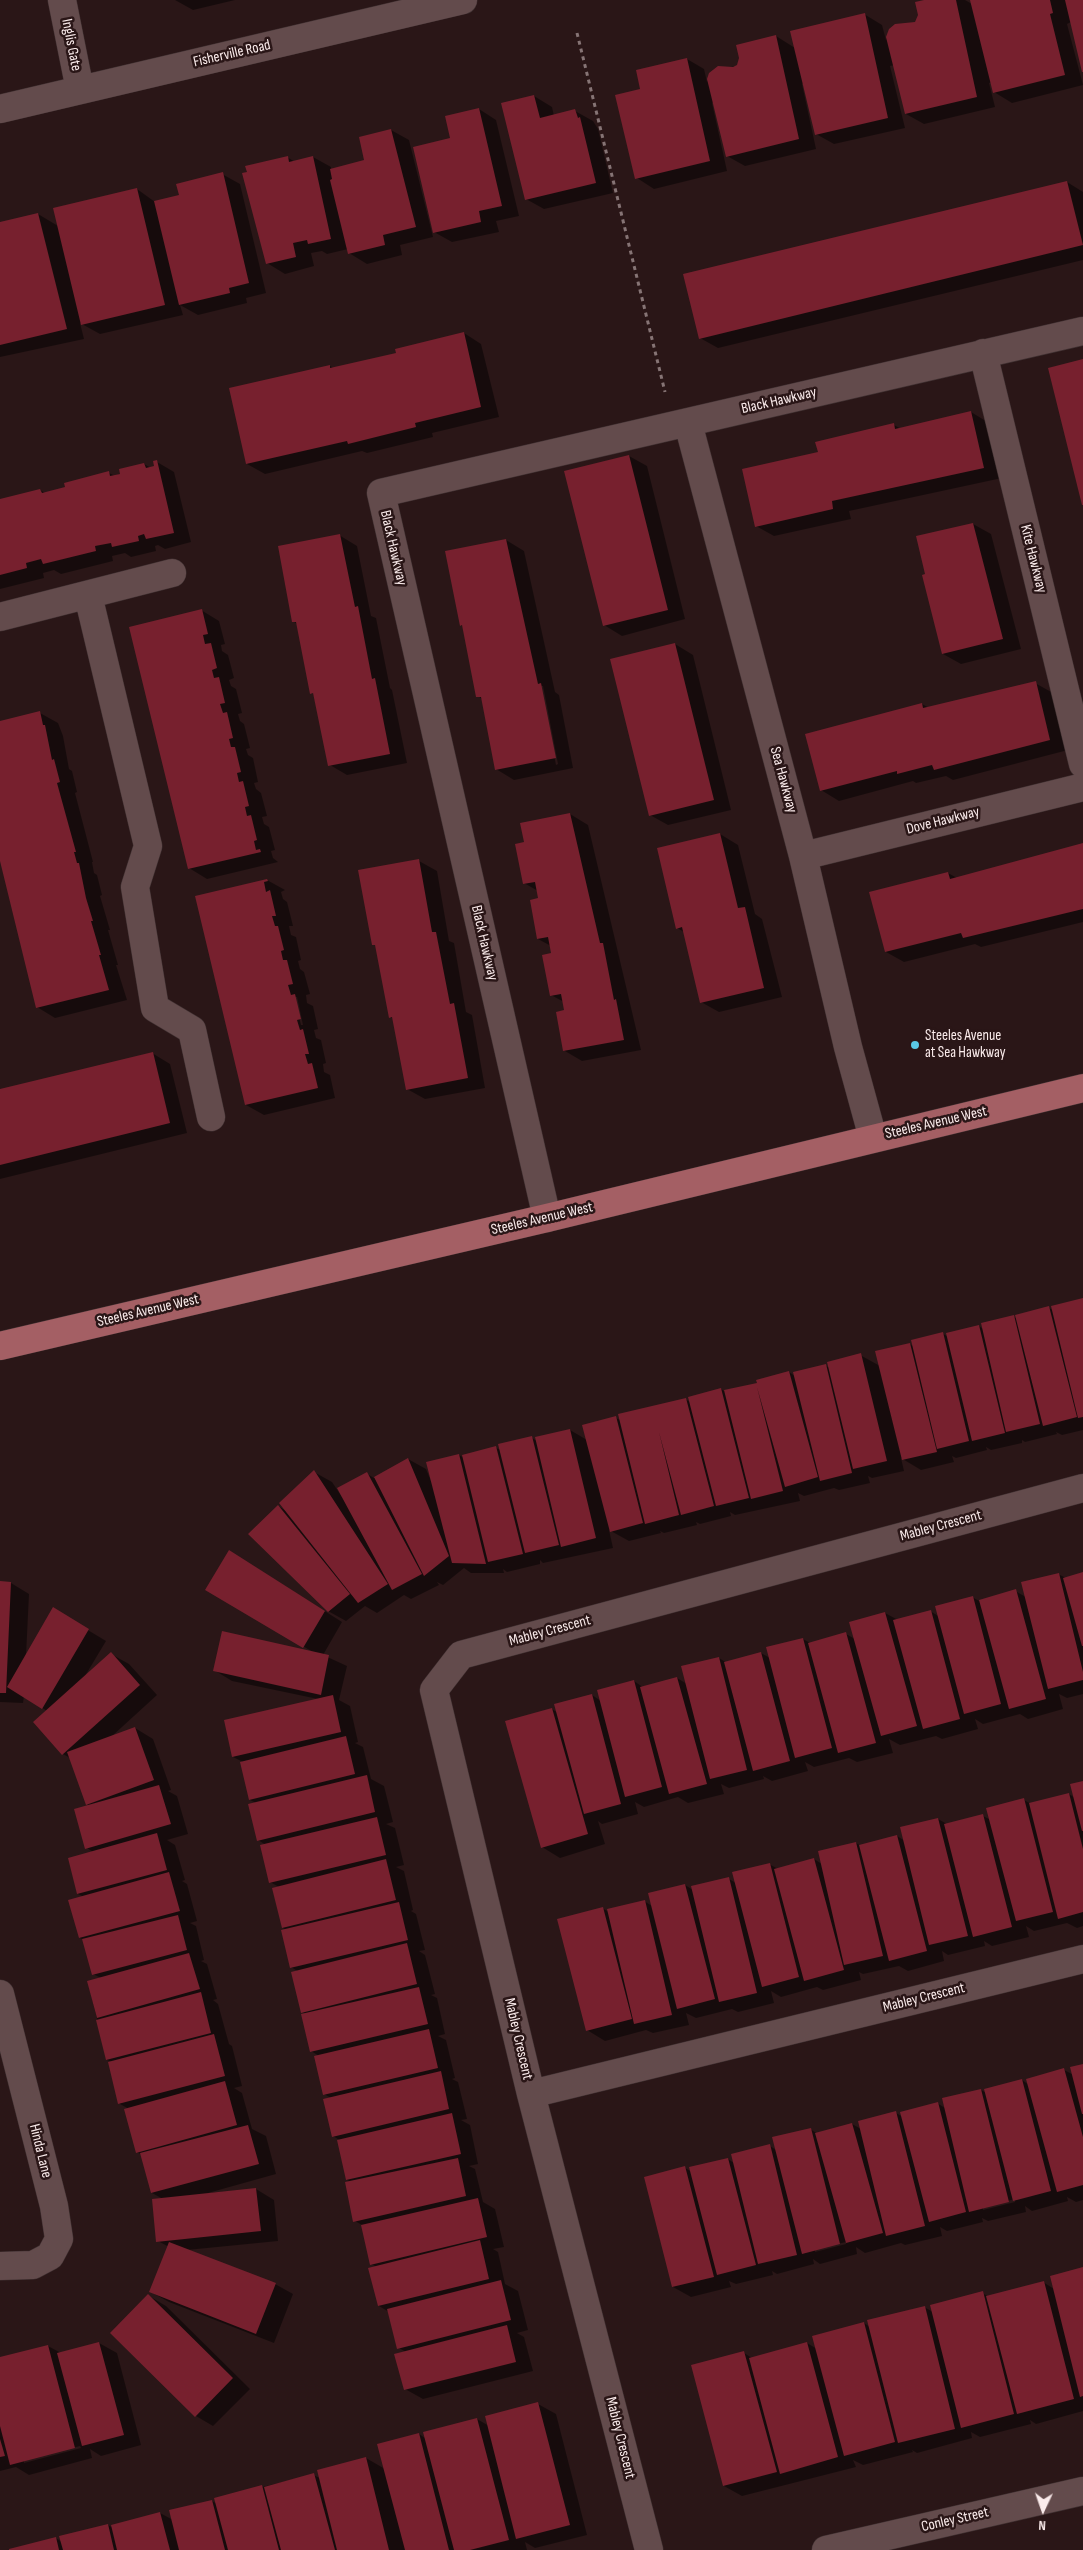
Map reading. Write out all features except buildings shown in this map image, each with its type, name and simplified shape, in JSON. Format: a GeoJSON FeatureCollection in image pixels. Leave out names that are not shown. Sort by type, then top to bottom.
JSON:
{"type":"FeatureCollection","features":[{"type":"Feature","properties":{"kind":"main road","name":"Steeles Avenue West"},"geometry":{"type":"LineString","coordinates":[[0,1346],[547,1218],[1083,1088]]}},
{"type":"Feature","properties":{"kind":"street","name":"Inglis Gate"},"geometry":{"type":"LineString","coordinates":[[62,0],[80,90]]}},
{"type":"Feature","properties":{"kind":"street","name":"Fisherville Road"},"geometry":{"type":"LineString","coordinates":[[0,109],[463,0]]}},
{"type":"Feature","properties":{"kind":"street","name":"Black Hawkway"},"geometry":{"type":"LineString","coordinates":[[547,1218],[381,493],[1083,331]]}},
{"type":"Feature","properties":{"kind":"street","name":"Kite Hawkway"},"geometry":{"type":"LineString","coordinates":[[983,353],[1083,764]]}},
{"type":"Feature","properties":{"kind":"street","name":"Sea Hawkway"},"geometry":{"type":"LineString","coordinates":[[688,423],[803,856],[848,1047],[873,1138]]}},
{"type":"Feature","properties":{"kind":"street"},"geometry":{"type":"LineString","coordinates":[[0,617],[172,573]]}},
{"type":"Feature","properties":{"kind":"street"},"geometry":{"type":"LineString","coordinates":[[88,595],[148,846],[135,887],[155,1008],[192,1030],[211,1116]]}},
{"type":"Feature","properties":{"kind":"street","name":"Dove Hawkway"},"geometry":{"type":"LineString","coordinates":[[803,856],[1083,787]]}},
{"type":"Feature","properties":{"kind":"street","name":"Mabley Crescent"},"geometry":{"type":"LineString","coordinates":[[649,2550],[531,2094],[434,1690],[460,1655],[1083,1488]]}},
{"type":"Feature","properties":{"kind":"street","name":"Mabley Crescent"},"geometry":{"type":"LineString","coordinates":[[531,2094],[1083,1959]]}},
{"type":"Feature","properties":{"kind":"street","name":"Hinda Lane"},"geometry":{"type":"LineString","coordinates":[[0,1994],[54,2206],[59,2238],[50,2256],[33,2265],[0,2266]]}},
{"type":"Feature","properties":{"kind":"street","name":"Conley Street"},"geometry":{"type":"LineString","coordinates":[[826,2550],[1083,2491]]}},
{"type":"Feature","properties":{"kind":"path"},"geometry":{"type":"LineString","coordinates":[[576,33],[666,394],[688,423]]}},
{"type":"Feature","properties":{"kind":"place","name":"Steeles Avenue at Sea Hawkway"},"geometry":{"type":"Point","coordinates":[915,1045]}}]}
